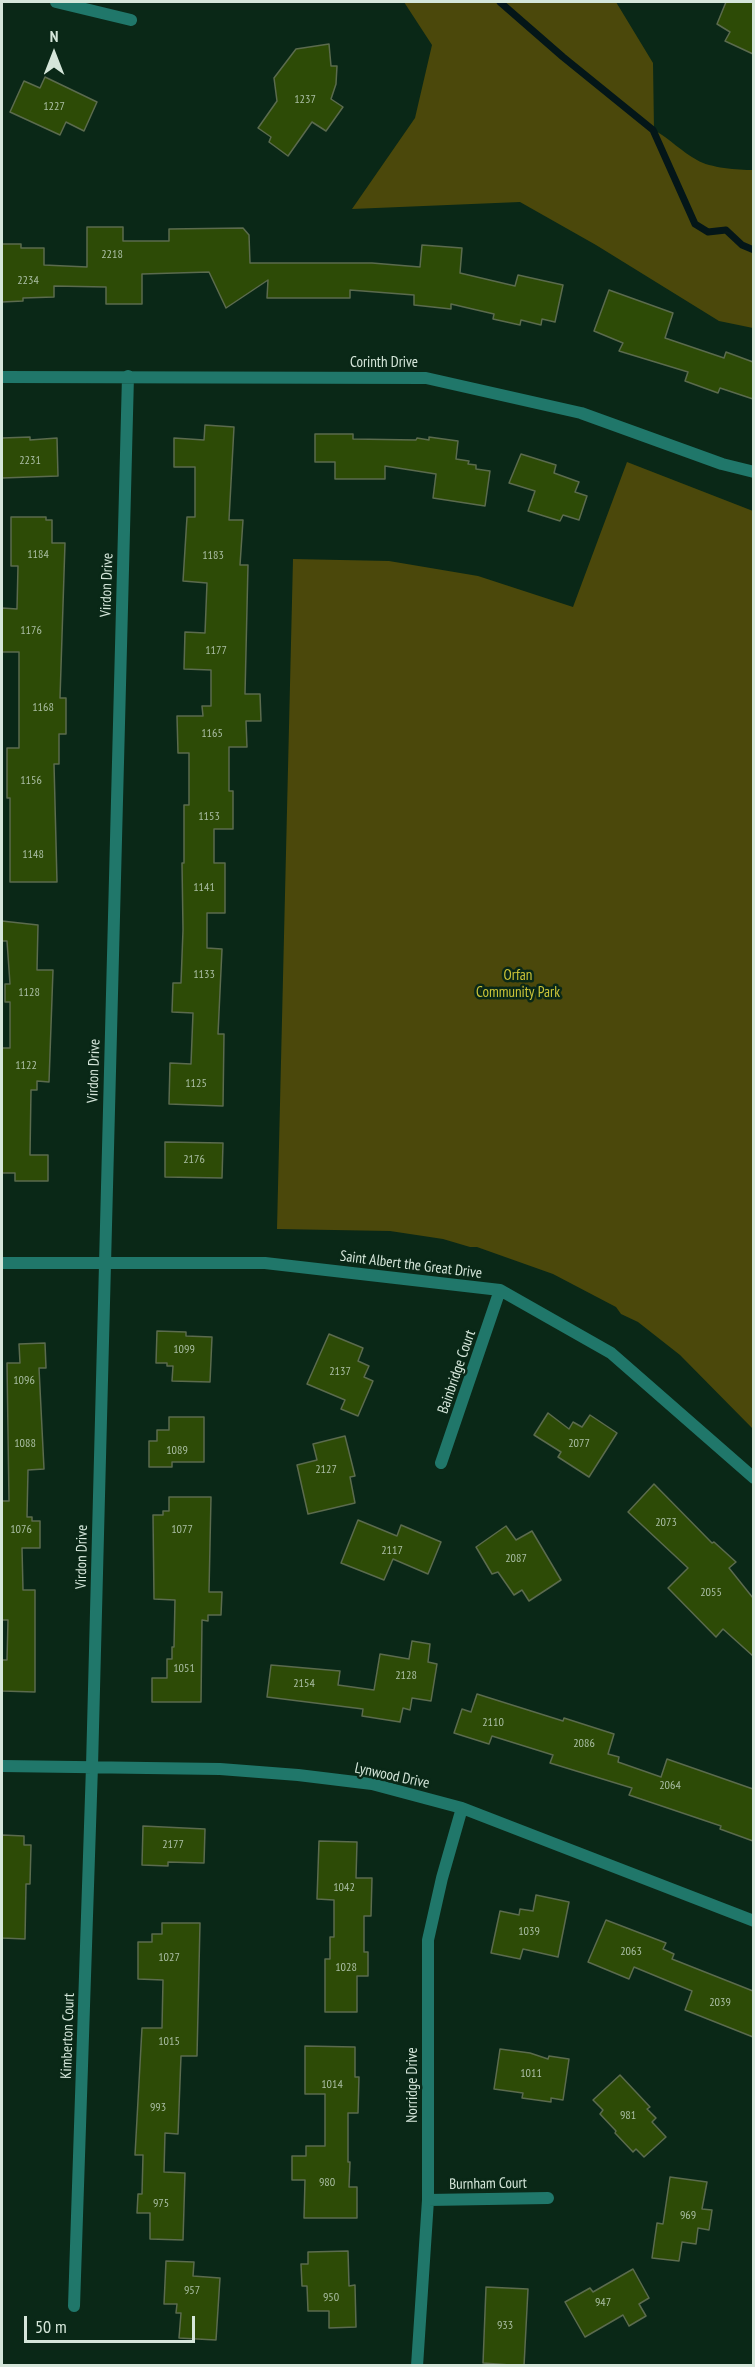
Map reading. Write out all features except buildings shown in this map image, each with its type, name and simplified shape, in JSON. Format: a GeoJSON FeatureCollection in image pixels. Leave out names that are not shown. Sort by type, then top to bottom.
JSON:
{"type":"FeatureCollection","features":[{"type":"Feature","properties":{"kind":"street"},"geometry":{"type":"LineString","coordinates":[[56,2],[131,20]]}},
{"type":"Feature","properties":{"kind":"street","name":"Virdon Drive"},"geometry":{"type":"LineString","coordinates":[[92,1766],[128,376]]}},
{"type":"Feature","properties":{"kind":"street","name":"Corinth Drive"},"geometry":{"type":"LineString","coordinates":[[2,377],[426,378],[581,413],[722,464],[753,472]]}},
{"type":"Feature","properties":{"kind":"street","name":"Saint Albert the Great Drive"},"geometry":{"type":"LineString","coordinates":[[2,1263],[265,1263],[500,1290],[611,1353],[753,1478]]}},
{"type":"Feature","properties":{"kind":"street","name":"Bainbridge Court"},"geometry":{"type":"LineString","coordinates":[[441,1464],[500,1290]]}},
{"type":"Feature","properties":{"kind":"street","name":"Lynwood Drive"},"geometry":{"type":"LineString","coordinates":[[2,1766],[220,1769],[372,1784],[462,1808],[753,1921]]}},
{"type":"Feature","properties":{"kind":"street","name":"Kimberton Court"},"geometry":{"type":"LineString","coordinates":[[74,2306],[92,1766]]}},
{"type":"Feature","properties":{"kind":"street","name":"Norridge Drive"},"geometry":{"type":"LineString","coordinates":[[417,2366],[428,2200],[429,1940],[442,1878],[462,1808]]}},
{"type":"Feature","properties":{"kind":"street","name":"Burnham Court"},"geometry":{"type":"LineString","coordinates":[[428,2200],[548,2198]]}},
{"type":"Feature","properties":{"kind":"green space"},"geometry":{"type":"Polygon","coordinates":[[[404,2],[616,2],[653,63],[654,130],[703,163],[724,168],[753,170],[753,328],[719,321],[596,245],[520,202],[352,209],[415,118],[432,45],[404,2]]]}},
{"type":"Feature","properties":{"kind":"green space","name":"Orfan Community Park"},"geometry":{"type":"Polygon","coordinates":[[[627,462],[753,511],[753,1429],[680,1355],[638,1322],[621,1314],[616,1307],[553,1274],[477,1247],[443,1239],[390,1231],[277,1229],[293,559],[389,561],[478,576],[573,607],[627,462]]]}},
{"type":"Feature","properties":{"kind":"waterway"},"geometry":{"type":"LineString","coordinates":[[500,2],[653,130],[695,224],[708,232],[726,230],[742,245],[754,250]]}}]}
